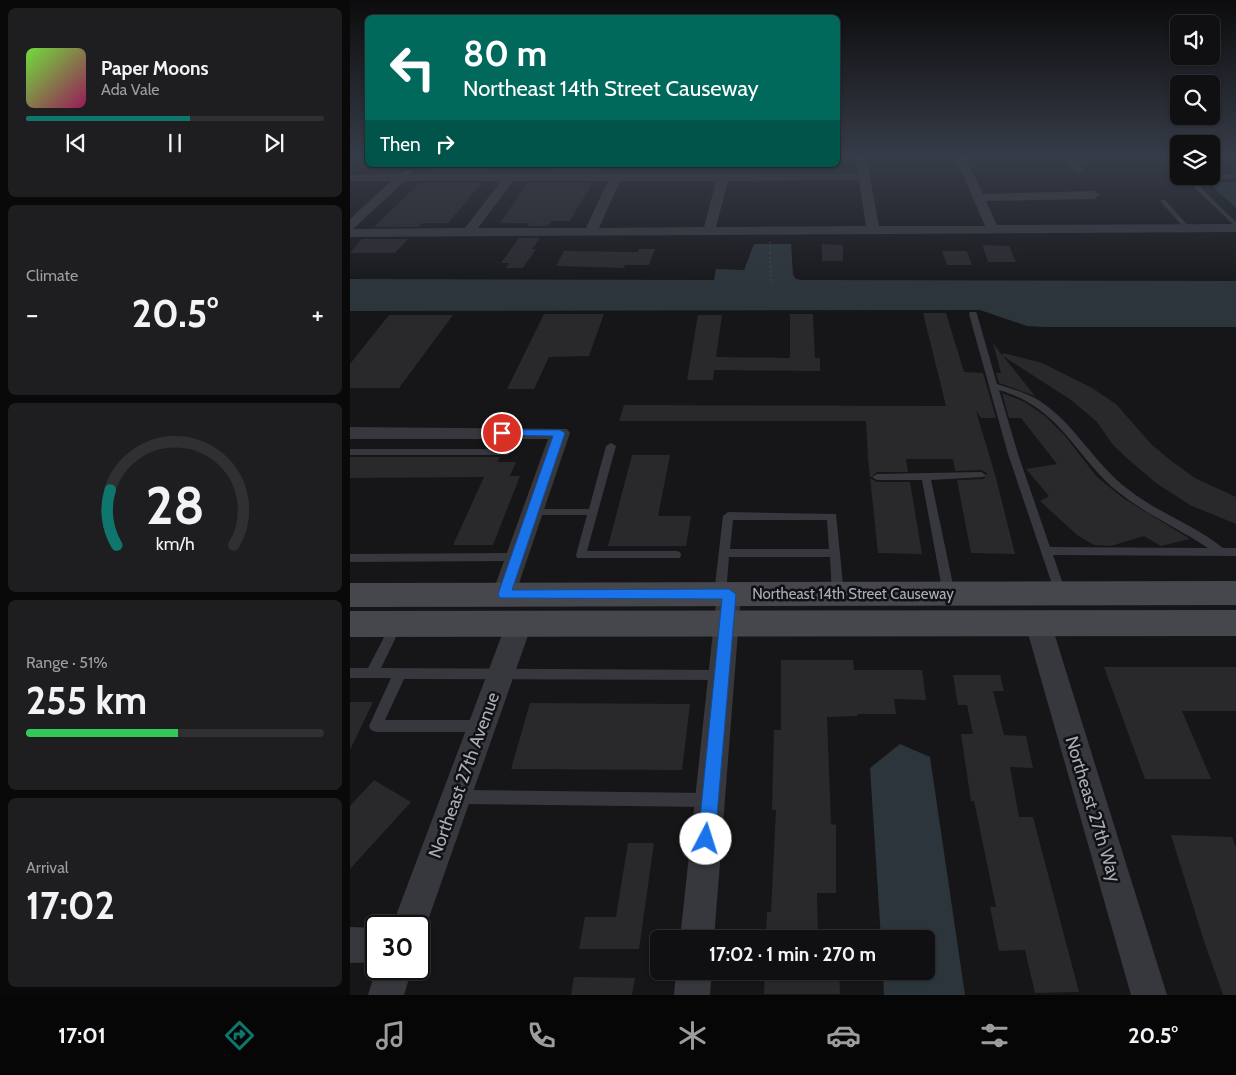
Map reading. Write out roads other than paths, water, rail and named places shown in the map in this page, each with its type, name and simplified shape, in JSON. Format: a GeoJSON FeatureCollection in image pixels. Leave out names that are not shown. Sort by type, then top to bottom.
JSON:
{"type":"FeatureCollection","features":[{"type":"Feature","properties":{"kind":"main road","name":"Northeast 14th Street Causeway"},"geometry":{"type":"LineString","coordinates":[[350,624],[519,624],[838,594],[1236,593]]}},
{"type":"Feature","properties":{"kind":"main road","name":"Northeast 14th Street Causeway"},"geometry":{"type":"LineString","coordinates":[[350,594],[504,594],[725,604],[1038,623],[1236,623]]}},
{"type":"Feature","properties":{"kind":"main road"},"geometry":{"type":"LineString","coordinates":[[407,624],[478,611],[493,605],[504,594]]}},
{"type":"Feature","properties":{"kind":"main road"},"geometry":{"type":"LineString","coordinates":[[984,594],[1031,615],[1038,623]]}},
{"type":"Feature","properties":{"kind":"street"},"geometry":{"type":"LineString","coordinates":[[350,226],[375,202]]}},
{"type":"Feature","properties":{"kind":"street"},"geometry":{"type":"LineString","coordinates":[[468,233],[491,202]]}},
{"type":"Feature","properties":{"kind":"street"},"geometry":{"type":"LineString","coordinates":[[590,232],[604,202]]}},
{"type":"Feature","properties":{"kind":"street"},"geometry":{"type":"LineString","coordinates":[[709,231],[716,202]]}},
{"type":"Feature","properties":{"kind":"street"},"geometry":{"type":"LineString","coordinates":[[868,202],[873,230]]}},
{"type":"Feature","properties":{"kind":"street"},"geometry":{"type":"LineString","coordinates":[[981,202],[994,230]]}},
{"type":"Feature","properties":{"kind":"street"},"geometry":{"type":"LineString","coordinates":[[350,233],[1236,227]]}},
{"type":"Feature","properties":{"kind":"street"},"geometry":{"type":"LineString","coordinates":[[350,433],[560,433],[504,594]]}},
{"type":"Feature","properties":{"kind":"street"},"geometry":{"type":"LineString","coordinates":[[698,930],[721,675],[725,604]]}},
{"type":"Feature","properties":{"kind":"street","name":"Northeast 27th Way"},"geometry":{"type":"LineString","coordinates":[[1038,623],[1148,995]]}},
{"type":"Feature","properties":{"kind":"street","name":"Northeast 27th Avenue"},"geometry":{"type":"LineString","coordinates":[[413,915],[519,624]]}},
{"type":"Feature","properties":{"kind":"street"},"geometry":{"type":"LineString","coordinates":[[350,945],[365,945]]}},
{"type":"Feature","properties":{"kind":"street"},"geometry":{"type":"LineString","coordinates":[[386,995],[391,980]]}},
{"type":"Feature","properties":{"kind":"street"},"geometry":{"type":"LineString","coordinates":[[692,995],[693,980]]}},
{"type":"Feature","properties":{"kind":"lane"},"geometry":{"type":"LineString","coordinates":[[1164,202],[1188,228]]}},
{"type":"Feature","properties":{"kind":"lane"},"geometry":{"type":"LineString","coordinates":[[1212,202],[1236,227]]}},
{"type":"Feature","properties":{"kind":"lane"},"geometry":{"type":"LineString","coordinates":[[973,314],[1045,551],[1060,594]]}},
{"type":"Feature","properties":{"kind":"lane"},"geometry":{"type":"LineString","coordinates":[[994,386],[1018,392],[1042,406],[1064,426],[1092,463],[1118,488],[1221,552]]}},
{"type":"Feature","properties":{"kind":"lane"},"geometry":{"type":"LineString","coordinates":[[611,446],[581,555],[676,555]]}},
{"type":"Feature","properties":{"kind":"lane"},"geometry":{"type":"LineString","coordinates":[[350,452],[507,452]]}},
{"type":"Feature","properties":{"kind":"lane"},"geometry":{"type":"LineString","coordinates":[[877,477],[981,475]]}},
{"type":"Feature","properties":{"kind":"lane"},"geometry":{"type":"LineString","coordinates":[[926,477],[949,595]]}},
{"type":"Feature","properties":{"kind":"lane"},"geometry":{"type":"LineString","coordinates":[[533,512],[593,512]]}},
{"type":"Feature","properties":{"kind":"lane"},"geometry":{"type":"LineString","coordinates":[[725,604],[725,553],[728,516],[832,516],[838,594]]}},
{"type":"Feature","properties":{"kind":"lane"},"geometry":{"type":"LineString","coordinates":[[1045,551],[1236,552]]}},
{"type":"Feature","properties":{"kind":"lane"},"geometry":{"type":"LineString","coordinates":[[725,553],[835,553]]}},
{"type":"Feature","properties":{"kind":"lane"},"geometry":{"type":"LineString","coordinates":[[350,558],[517,558]]}},
{"type":"Feature","properties":{"kind":"lane"},"geometry":{"type":"LineString","coordinates":[[372,673],[407,624]]}},
{"type":"Feature","properties":{"kind":"lane"},"geometry":{"type":"LineString","coordinates":[[350,673],[721,675]]}},
{"type":"Feature","properties":{"kind":"lane"},"geometry":{"type":"LineString","coordinates":[[400,673],[376,726],[482,726]]}},
{"type":"Feature","properties":{"kind":"lane"},"geometry":{"type":"LineString","coordinates":[[456,797],[710,800]]}}]}
